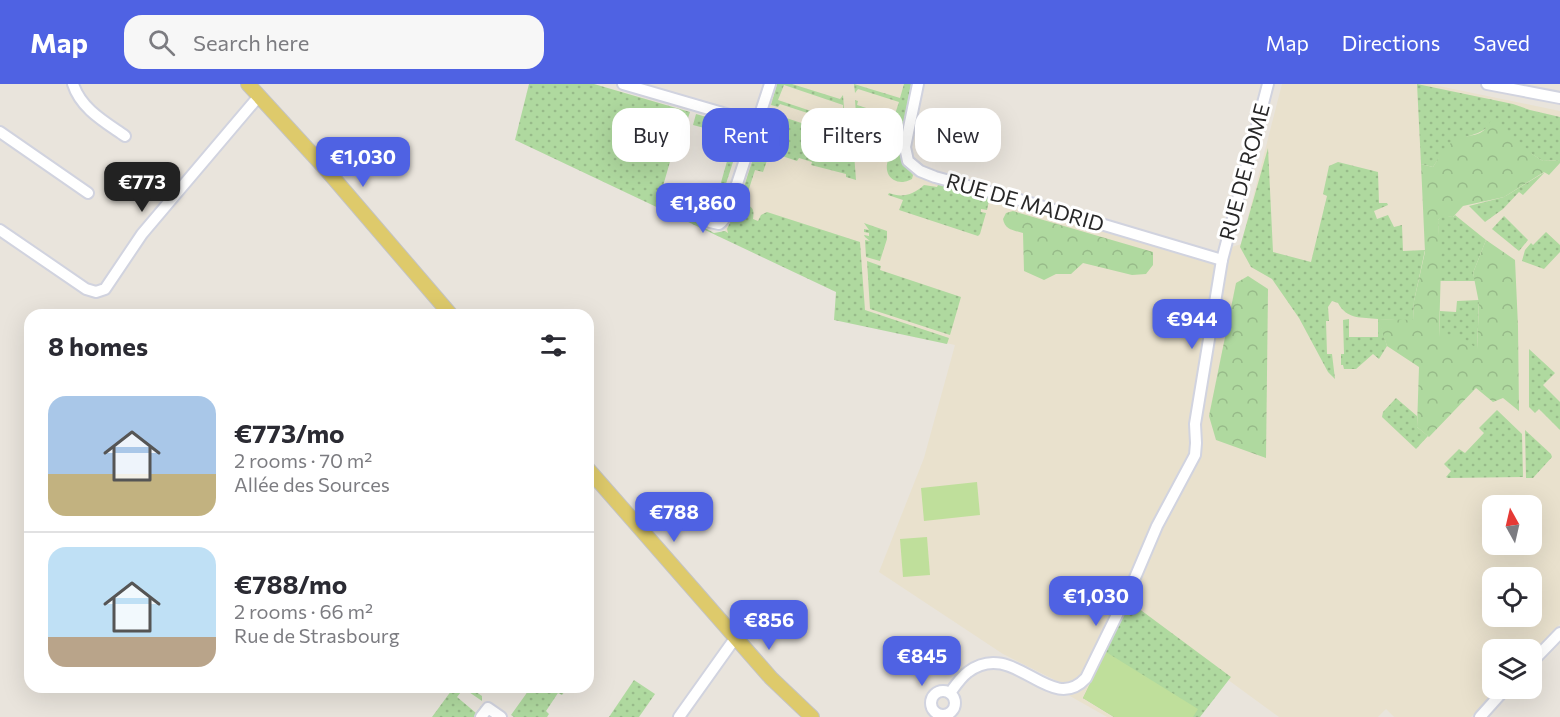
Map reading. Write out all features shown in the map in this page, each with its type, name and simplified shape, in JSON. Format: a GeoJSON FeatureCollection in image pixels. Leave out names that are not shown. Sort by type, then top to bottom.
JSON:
{"type":"FeatureCollection","features":[{"type":"Feature","properties":{"kind":"main road"},"geometry":{"type":"LineString","coordinates":[[248,84],[324,167],[446,309]]}},
{"type":"Feature","properties":{"kind":"main road"},"geometry":{"type":"LineString","coordinates":[[594,476],[771,678],[812,717]]}},
{"type":"Feature","properties":{"kind":"street"},"geometry":{"type":"LineString","coordinates":[[73,84],[79,97],[90,111],[124,136]]}},
{"type":"Feature","properties":{"kind":"street"},"geometry":{"type":"LineString","coordinates":[[623,84],[705,108]]}},
{"type":"Feature","properties":{"kind":"street"},"geometry":{"type":"LineString","coordinates":[[762,108],[770,84]]}},
{"type":"Feature","properties":{"kind":"street","name":"RUE DE MADRID"},"geometry":{"type":"LineString","coordinates":[[918,84],[905,147],[908,160],[920,171],[1222,260]]}},
{"type":"Feature","properties":{"kind":"street","name":"RUE DE ROME"},"geometry":{"type":"LineString","coordinates":[[950,693],[969,671],[980,665],[994,663],[1018,668],[1055,689],[1070,689],[1081,684],[1092,666],[1134,580],[1157,526],[1191,463],[1196,443],[1195,424],[1222,260],[1268,84]]}},
{"type":"Feature","properties":{"kind":"street"},"geometry":{"type":"LineString","coordinates":[[1488,84],[1560,98]]}},
{"type":"Feature","properties":{"kind":"street"},"geometry":{"type":"LineString","coordinates":[[0,230],[86,289],[96,292],[105,289],[142,234],[259,96]]}},
{"type":"Feature","properties":{"kind":"street"},"geometry":{"type":"LineString","coordinates":[[0,132],[88,193]]}},
{"type":"Feature","properties":{"kind":"street"},"geometry":{"type":"LineString","coordinates":[[733,197],[744,162]]}},
{"type":"Feature","properties":{"kind":"street"},"geometry":{"type":"LineString","coordinates":[[679,717],[736,636]]}},
{"type":"Feature","properties":{"kind":"street"},"geometry":{"type":"LineString","coordinates":[[1542,653],[1559,637]]}},
{"type":"Feature","properties":{"kind":"street"},"geometry":{"type":"LineString","coordinates":[[940,691],[950,693],[955,702],[953,709],[947,715],[933,715],[931,706],[934,694],[940,691]]}},
{"type":"Feature","properties":{"kind":"street"},"geometry":{"type":"LineString","coordinates":[[1480,717],[1496,699]]}},
{"type":"Feature","properties":{"kind":"street"},"geometry":{"type":"LineString","coordinates":[[484,712],[501,717]]}},
{"type":"Feature","properties":{"kind":"shaded area"},"geometry":{"type":"Polygon","coordinates":[[[772,84],[921,84],[908,145],[912,160],[926,170],[1211,254],[1241,244],[1282,84],[1429,84],[1560,111],[1560,624],[1542,643],[1542,639],[1482,639],[1482,699],[1488,699],[1471,717],[1394,717],[1386,709],[1378,717],[1279,717],[1220,674],[1197,717],[1107,717],[1070,696],[1055,680],[1003,654],[879,572],[924,458],[955,345],[836,318],[837,291],[723,238],[747,162],[789,162],[789,108],[764,108],[772,84]]]}},
{"type":"Feature","properties":{"kind":"green space"},"geometry":{"type":"Polygon","coordinates":[[[529,84],[594,84],[676,108],[612,108],[612,162],[670,162],[663,186],[702,197],[705,203],[700,216],[703,227],[714,233],[725,231],[728,233],[727,229],[739,203],[745,208],[746,205],[752,208],[753,219],[758,221],[761,215],[767,212],[860,242],[865,310],[949,338],[947,344],[834,320],[836,292],[515,140],[529,84]]]}},
{"type":"Feature","properties":{"kind":"green space"},"geometry":{"type":"Polygon","coordinates":[[[777,84],[792,84],[840,99],[843,95],[844,108],[843,105],[784,85],[778,100],[802,108],[801,111],[780,104],[778,107],[771,105],[777,84]]]}},
{"type":"Feature","properties":{"kind":"green space"},"geometry":{"type":"Polygon","coordinates":[[[854,84],[900,98],[904,84],[911,84],[903,126],[903,108],[897,108],[899,102],[858,89],[855,93],[854,84]]]}},
{"type":"Feature","properties":{"kind":"green space"},"geometry":{"type":"Polygon","coordinates":[[[1417,84],[1513,104],[1560,117],[1560,160],[1543,161],[1488,127],[1451,145],[1433,167],[1421,164],[1417,84]]]}},
{"type":"Feature","properties":{"kind":"green space"},"geometry":{"type":"Polygon","coordinates":[[[855,100],[858,101],[857,105],[866,108],[856,108],[855,100]]]}},
{"type":"Feature","properties":{"kind":"green space"},"geometry":{"type":"Polygon","coordinates":[[[696,114],[702,116],[702,127],[693,125],[696,114]]]}},
{"type":"Feature","properties":{"kind":"green space"},"geometry":{"type":"Polygon","coordinates":[[[1493,116],[1532,154],[1543,161],[1560,160],[1560,163],[1549,175],[1544,172],[1504,197],[1463,206],[1453,217],[1442,216],[1438,220],[1441,265],[1439,337],[1462,337],[1477,349],[1479,303],[1473,273],[1486,240],[1515,260],[1519,411],[1503,398],[1493,402],[1476,388],[1429,437],[1417,427],[1419,367],[1387,346],[1378,319],[1413,320],[1414,301],[1425,252],[1421,164],[1433,167],[1448,145],[1458,139],[1480,133],[1493,116]]]}},
{"type":"Feature","properties":{"kind":"green space"},"geometry":{"type":"Polygon","coordinates":[[[789,119],[801,123],[801,159],[797,161],[789,158],[789,119]]]}},
{"type":"Feature","properties":{"kind":"green space"},"geometry":{"type":"Polygon","coordinates":[[[1268,148],[1273,252],[1311,262],[1327,196],[1323,194],[1329,166],[1338,162],[1378,172],[1379,203],[1388,205],[1374,211],[1377,219],[1388,215],[1394,227],[1402,225],[1403,251],[1425,250],[1414,301],[1413,321],[1379,319],[1387,346],[1379,359],[1373,354],[1356,369],[1344,369],[1341,365],[1341,354],[1344,354],[1343,320],[1349,319],[1349,337],[1378,337],[1378,319],[1350,315],[1338,303],[1332,301],[1328,307],[1329,321],[1326,321],[1327,354],[1332,354],[1335,379],[1328,372],[1299,318],[1272,279],[1251,267],[1240,247],[1268,148]]]}},
{"type":"Feature","properties":{"kind":"green space"},"geometry":{"type":"Polygon","coordinates":[[[727,162],[733,162],[723,193],[713,198],[710,192],[715,185],[720,186],[727,162]]]}},
{"type":"Feature","properties":{"kind":"green space"},"geometry":{"type":"Polygon","coordinates":[[[752,162],[766,162],[763,172],[755,170],[747,195],[741,196],[752,162]]]}},
{"type":"Feature","properties":{"kind":"green space"},"geometry":{"type":"Polygon","coordinates":[[[812,162],[855,162],[856,180],[846,177],[846,174],[811,165],[812,162]]]}},
{"type":"Feature","properties":{"kind":"green space"},"geometry":{"type":"Polygon","coordinates":[[[888,162],[903,162],[913,175],[912,179],[896,181],[889,174],[888,162]]]}},
{"type":"Feature","properties":{"kind":"green space"},"geometry":{"type":"Polygon","coordinates":[[[1545,172],[1523,195],[1519,192],[1503,209],[1485,222],[1469,206],[1504,197],[1545,172]]]}},
{"type":"Feature","properties":{"kind":"green space"},"geometry":{"type":"Polygon","coordinates":[[[939,183],[990,196],[987,210],[981,209],[981,212],[986,213],[978,236],[899,210],[903,200],[888,195],[889,193],[907,195],[924,185],[937,187],[939,183]]]}},
{"type":"Feature","properties":{"kind":"green space"},"geometry":{"type":"Polygon","coordinates":[[[1013,211],[1153,252],[1153,265],[1146,274],[1132,275],[1083,263],[1071,274],[1056,274],[1044,280],[1024,271],[1023,233],[1008,227],[1003,219],[1006,213],[1013,211]]]}},
{"type":"Feature","properties":{"kind":"green space"},"geometry":{"type":"Polygon","coordinates":[[[1442,215],[1453,217],[1455,215],[1486,240],[1473,273],[1475,281],[1440,281],[1438,220],[1442,215]]]}},
{"type":"Feature","properties":{"kind":"green space"},"geometry":{"type":"Polygon","coordinates":[[[1504,216],[1528,240],[1519,251],[1492,229],[1504,216]]]}},
{"type":"Feature","properties":{"kind":"green space"},"geometry":{"type":"Polygon","coordinates":[[[864,223],[887,231],[887,239],[880,261],[866,257],[865,240],[870,241],[864,235],[869,236],[869,233],[864,232],[864,229],[869,230],[864,223]]]}},
{"type":"Feature","properties":{"kind":"green space"},"geometry":{"type":"Polygon","coordinates":[[[1546,232],[1560,245],[1560,252],[1544,269],[1522,261],[1525,250],[1546,232]]]}},
{"type":"Feature","properties":{"kind":"green space"},"geometry":{"type":"Polygon","coordinates":[[[867,261],[881,266],[880,270],[961,297],[950,335],[870,309],[867,261]]]}},
{"type":"Feature","properties":{"kind":"green space"},"geometry":{"type":"Polygon","coordinates":[[[1248,276],[1268,289],[1266,458],[1216,440],[1209,416],[1236,283],[1248,276]]]}},
{"type":"Feature","properties":{"kind":"green space"},"geometry":{"type":"Polygon","coordinates":[[[1479,300],[1477,350],[1439,337],[1440,311],[1456,312],[1457,301],[1479,300]]]}},
{"type":"Feature","properties":{"kind":"green space"},"geometry":{"type":"Polygon","coordinates":[[[1529,349],[1555,373],[1543,385],[1560,402],[1560,430],[1539,409],[1535,413],[1529,407],[1529,349]]]}},
{"type":"Feature","properties":{"kind":"green space"},"geometry":{"type":"Polygon","coordinates":[[[1396,398],[1417,416],[1417,427],[1428,436],[1416,449],[1382,417],[1383,412],[1396,398]]]}},
{"type":"Feature","properties":{"kind":"green space"},"geometry":{"type":"Polygon","coordinates":[[[1497,410],[1522,434],[1523,477],[1446,477],[1451,471],[1444,464],[1459,449],[1465,453],[1484,433],[1479,428],[1497,410]]]}},
{"type":"Feature","properties":{"kind":"green space"},"geometry":{"type":"Polygon","coordinates":[[[1525,430],[1552,457],[1533,478],[1526,478],[1525,430]]]}},
{"type":"Feature","properties":{"kind":"green space"},"geometry":{"type":"Polygon","coordinates":[[[977,482],[980,515],[924,521],[921,488],[977,482]]]}},
{"type":"Feature","properties":{"kind":"green space"},"geometry":{"type":"Polygon","coordinates":[[[927,537],[930,575],[903,577],[900,539],[927,537]]]}},
{"type":"Feature","properties":{"kind":"green space"},"geometry":{"type":"Polygon","coordinates":[[[1135,592],[1138,608],[1231,677],[1200,717],[1114,717],[1083,698],[1135,592]]]}},
{"type":"Feature","properties":{"kind":"green space"},"geometry":{"type":"Polygon","coordinates":[[[1106,652],[1198,709],[1193,717],[1114,717],[1083,698],[1106,652]]]}},
{"type":"Feature","properties":{"kind":"green space"},"geometry":{"type":"Polygon","coordinates":[[[634,680],[655,694],[639,717],[609,717],[634,680]]]}},
{"type":"Feature","properties":{"kind":"green space"},"geometry":{"type":"Polygon","coordinates":[[[450,693],[460,693],[457,697],[476,713],[481,706],[483,708],[478,717],[432,717],[450,693]]]}},
{"type":"Feature","properties":{"kind":"green space"},"geometry":{"type":"Polygon","coordinates":[[[470,693],[478,693],[482,696],[482,701],[470,693]]]}},
{"type":"Feature","properties":{"kind":"green space"},"geometry":{"type":"Polygon","coordinates":[[[527,693],[558,693],[546,711],[549,714],[547,717],[514,717],[511,715],[527,693]]]}}]}
